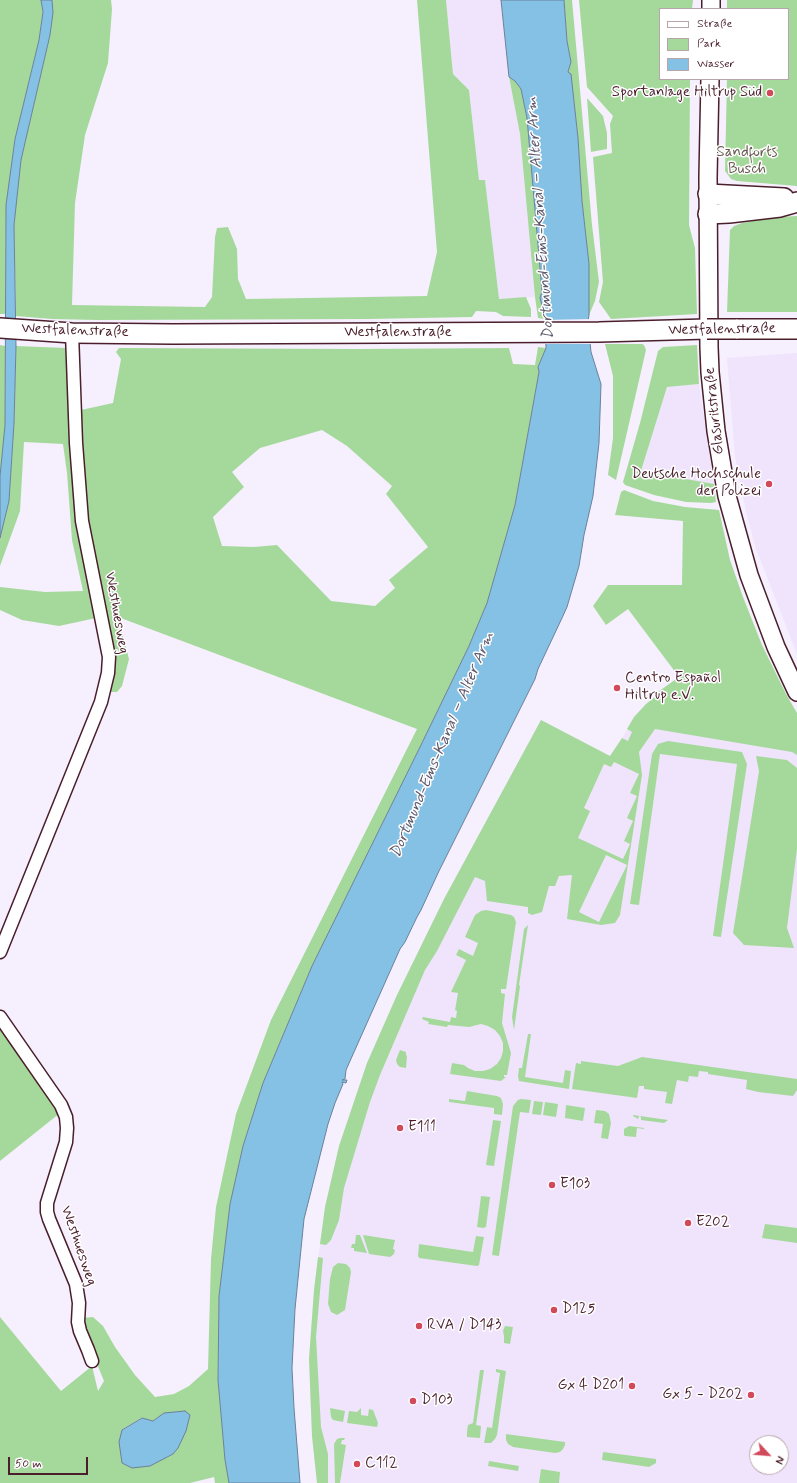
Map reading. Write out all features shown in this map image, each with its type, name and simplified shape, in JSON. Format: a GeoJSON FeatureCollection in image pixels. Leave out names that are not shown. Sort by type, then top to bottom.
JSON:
{"type":"FeatureCollection","features":[{"type":"Feature","properties":{"kind":"main road","name":"Glasuritstraße"},"geometry":{"type":"LineString","coordinates":[[710,80],[708,214],[710,372],[716,431],[730,511],[748,575],[776,647],[797,692]]}},
{"type":"Feature","properties":{"kind":"main road"},"geometry":{"type":"LineString","coordinates":[[708,194],[781,198],[797,202]]}},
{"type":"Feature","properties":{"kind":"main road"},"geometry":{"type":"LineString","coordinates":[[708,214],[780,207],[797,202]]}},
{"type":"Feature","properties":{"kind":"main road","name":"Westfalenstraße"},"geometry":{"type":"LineString","coordinates":[[0,328],[72,333],[188,334],[599,332],[736,328],[797,328]]}},
{"type":"Feature","properties":{"kind":"street","name":"Westhuesweg"},"geometry":{"type":"LineString","coordinates":[[0,952],[101,702],[108,673],[109,657],[82,520],[76,443],[72,333]]}},
{"type":"Feature","properties":{"kind":"street","name":"Westhuesweg"},"geometry":{"type":"LineString","coordinates":[[0,1017],[61,1105],[66,1117],[66,1142],[47,1203],[47,1212],[48,1219],[76,1284],[79,1303],[78,1322],[92,1362]]}},
{"type":"Feature","properties":{"kind":"shaded area"},"geometry":{"type":"Polygon","coordinates":[[[446,0],[501,0],[509,77],[520,134],[535,297],[499,299],[485,180],[479,181],[469,90],[453,74],[446,0]]]}},
{"type":"Feature","properties":{"kind":"shaded area","name":"Deutsche Hochschule der Polizei"},"geometry":{"type":"Polygon","coordinates":[[[797,353],[797,654],[756,549],[746,512],[735,456],[727,358],[797,353]]]}},
{"type":"Feature","properties":{"kind":"shaded area"},"geometry":{"type":"Polygon","coordinates":[[[699,384],[714,484],[641,472],[667,387],[699,384]]]}},
{"type":"Feature","properties":{"kind":"shaded area"},"geometry":{"type":"Polygon","coordinates":[[[634,717],[797,728],[797,1483],[317,1483],[312,1436],[309,1359],[314,1290],[325,1207],[339,1146],[367,1063],[397,995],[444,899],[541,720],[610,756],[634,717]]]}},
{"type":"Feature","properties":{"kind":"green space"},"geometry":{"type":"Polygon","coordinates":[[[0,0],[41,0],[43,12],[39,40],[15,139],[6,205],[5,314],[0,314],[0,0]]]}},
{"type":"Feature","properties":{"kind":"green space"},"geometry":{"type":"Polygon","coordinates":[[[52,0],[111,0],[112,9],[108,63],[85,135],[75,203],[72,305],[205,307],[212,297],[215,237],[217,228],[228,227],[237,249],[238,279],[246,299],[427,296],[437,252],[417,0],[446,0],[453,74],[469,90],[479,180],[485,180],[499,299],[526,297],[531,309],[531,317],[503,316],[496,312],[476,311],[472,317],[368,319],[97,320],[52,319],[16,316],[14,224],[21,160],[50,35],[53,13],[52,0]]]}},
{"type":"Feature","properties":{"kind":"green space"},"geometry":{"type":"Polygon","coordinates":[[[564,0],[572,0],[592,225],[599,282],[595,301],[589,315],[589,264],[574,101],[568,72],[571,62],[567,41],[564,0]]]}},
{"type":"Feature","properties":{"kind":"green space"},"geometry":{"type":"Polygon","coordinates":[[[579,0],[693,0],[692,8],[659,8],[659,80],[690,80],[689,225],[695,248],[697,314],[611,319],[599,302],[603,282],[593,157],[612,153],[610,124],[613,116],[587,87],[579,0]]]}},
{"type":"Feature","properties":{"kind":"green space","name":"Sandforts Busch"},"geometry":{"type":"Polygon","coordinates":[[[727,0],[797,0],[797,186],[737,181],[731,179],[725,171],[727,80],[789,80],[789,8],[727,8],[727,0]]]}},
{"type":"Feature","properties":{"kind":"green space"},"geometry":{"type":"Polygon","coordinates":[[[509,77],[515,81],[521,89],[527,118],[542,291],[540,298],[545,319],[538,318],[520,134],[509,77]]]}},
{"type":"Feature","properties":{"kind":"green space"},"geometry":{"type":"Polygon","coordinates":[[[587,98],[603,116],[607,133],[607,149],[591,152],[587,98]]]}},
{"type":"Feature","properties":{"kind":"green space"},"geometry":{"type":"Polygon","coordinates":[[[797,216],[797,312],[727,312],[730,230],[734,226],[742,223],[778,217],[797,216]]]}},
{"type":"Feature","properties":{"kind":"green space"},"geometry":{"type":"Polygon","coordinates":[[[605,344],[642,344],[646,350],[616,480],[608,475],[613,438],[613,376],[605,344]]]}},
{"type":"Feature","properties":{"kind":"green space"},"geometry":{"type":"Polygon","coordinates":[[[0,345],[5,346],[5,425],[0,476],[0,345]]]}},
{"type":"Feature","properties":{"kind":"green space"},"geometry":{"type":"Polygon","coordinates":[[[697,345],[699,384],[667,387],[641,471],[714,484],[716,502],[711,503],[686,502],[654,495],[625,485],[623,482],[658,351],[663,347],[697,345]]]}},
{"type":"Feature","properties":{"kind":"green space"},"geometry":{"type":"Polygon","coordinates":[[[16,346],[67,348],[71,442],[79,538],[96,618],[59,626],[22,620],[0,610],[0,587],[45,592],[83,591],[72,540],[67,473],[63,444],[24,442],[20,511],[0,566],[0,538],[9,501],[14,423],[16,346]]]}},
{"type":"Feature","properties":{"kind":"green space"},"geometry":{"type":"Polygon","coordinates":[[[538,347],[546,348],[538,367],[539,372],[515,505],[487,603],[469,646],[312,966],[263,1083],[243,1146],[230,1204],[219,1296],[218,1380],[225,1460],[229,1483],[215,1483],[214,1477],[190,1483],[0,1483],[0,1317],[61,1391],[92,1366],[98,1391],[104,1381],[83,1330],[82,1318],[93,1317],[103,1326],[115,1347],[135,1375],[155,1397],[174,1394],[189,1386],[208,1369],[211,1259],[216,1207],[236,1114],[271,1020],[417,729],[118,617],[129,659],[122,686],[117,692],[111,692],[109,689],[88,532],[81,448],[81,410],[113,403],[121,359],[116,352],[119,348],[509,348],[513,364],[535,365],[538,347]],[[322,430],[260,448],[232,472],[244,487],[213,517],[222,546],[254,547],[277,545],[331,601],[375,606],[395,588],[389,580],[428,547],[386,494],[392,486],[347,446],[322,430]],[[164,1413],[153,1421],[141,1418],[123,1429],[166,1458],[173,1454],[164,1413]]]}},
{"type":"Feature","properties":{"kind":"green space"},"geometry":{"type":"Polygon","coordinates":[[[624,490],[653,501],[685,507],[719,510],[730,560],[743,597],[762,645],[797,713],[797,755],[792,752],[655,729],[639,752],[642,775],[620,915],[615,923],[601,925],[567,919],[572,875],[559,876],[555,886],[549,886],[542,912],[532,915],[528,913],[528,907],[487,901],[485,881],[475,877],[437,951],[425,970],[380,1075],[370,1102],[344,1188],[339,1220],[331,1240],[326,1245],[320,1244],[325,1207],[339,1146],[367,1063],[397,995],[444,899],[541,720],[610,756],[622,738],[628,741],[632,732],[627,729],[634,717],[656,696],[655,694],[679,677],[628,609],[606,625],[593,606],[608,585],[682,585],[683,521],[615,515],[621,492],[624,490]],[[614,762],[611,767],[604,764],[584,808],[590,811],[578,838],[623,859],[630,844],[624,841],[633,821],[627,818],[637,796],[630,793],[639,774],[614,762]],[[606,855],[579,912],[599,922],[627,865],[606,855]]]}},
{"type":"Feature","properties":{"kind":"green space"},"geometry":{"type":"Polygon","coordinates":[[[668,741],[742,752],[747,764],[721,937],[713,936],[737,764],[660,754],[639,905],[630,904],[652,754],[658,744],[668,741]]]}},
{"type":"Feature","properties":{"kind":"green space"},"geometry":{"type":"Polygon","coordinates":[[[756,756],[787,760],[797,768],[797,849],[787,928],[794,948],[744,945],[733,933],[759,771],[756,756]]]}},
{"type":"Feature","properties":{"kind":"green space"},"geometry":{"type":"Polygon","coordinates":[[[486,910],[511,915],[514,917],[516,922],[506,989],[501,989],[501,993],[505,994],[502,1023],[511,1053],[507,1075],[504,1075],[504,1077],[506,1077],[501,1081],[450,1074],[452,1063],[464,1065],[475,1071],[490,1069],[497,1064],[503,1051],[503,1043],[495,1030],[481,1024],[469,1027],[448,1025],[447,1027],[428,1024],[429,1022],[422,1019],[423,1017],[450,1022],[451,1017],[456,1018],[457,1011],[455,1010],[458,993],[451,992],[466,960],[456,955],[459,949],[473,956],[478,943],[465,937],[475,915],[486,910]]]}},
{"type":"Feature","properties":{"kind":"green space"},"geometry":{"type":"Polygon","coordinates":[[[528,925],[514,1030],[512,1017],[524,929],[528,925]]]}},
{"type":"Feature","properties":{"kind":"green space"},"geometry":{"type":"Polygon","coordinates":[[[0,1025],[60,1113],[0,1161],[0,1025]]]}},
{"type":"Feature","properties":{"kind":"green space"},"geometry":{"type":"Polygon","coordinates":[[[528,1034],[531,1034],[525,1077],[563,1083],[565,1070],[571,1071],[569,1089],[519,1081],[519,1068],[522,1068],[528,1034]]]}},
{"type":"Feature","properties":{"kind":"green space"},"geometry":{"type":"Polygon","coordinates":[[[400,1050],[406,1052],[406,1068],[400,1067],[397,1064],[396,1060],[400,1050]]]}},
{"type":"Feature","properties":{"kind":"green space"},"geometry":{"type":"Polygon","coordinates":[[[642,1057],[797,1079],[797,1090],[793,1096],[758,1092],[746,1089],[747,1080],[708,1074],[708,1072],[699,1071],[698,1077],[689,1076],[688,1082],[677,1080],[672,1104],[665,1103],[667,1092],[644,1089],[644,1086],[639,1086],[637,1098],[572,1089],[576,1063],[581,1064],[581,1061],[618,1066],[642,1057]]]}},
{"type":"Feature","properties":{"kind":"green space"},"geometry":{"type":"Polygon","coordinates":[[[467,1091],[501,1098],[503,1104],[502,1115],[494,1114],[494,1108],[449,1102],[449,1099],[465,1101],[467,1091]]]}},
{"type":"Feature","properties":{"kind":"green space"},"geometry":{"type":"Polygon","coordinates":[[[518,1100],[531,1100],[529,1113],[520,1112],[499,1256],[492,1255],[513,1106],[518,1100]]]}},
{"type":"Feature","properties":{"kind":"green space"},"geometry":{"type":"Polygon","coordinates":[[[534,1101],[543,1102],[541,1115],[532,1114],[534,1101]]]}},
{"type":"Feature","properties":{"kind":"green space"},"geometry":{"type":"Polygon","coordinates":[[[545,1102],[558,1104],[556,1117],[543,1115],[545,1102]]]}},
{"type":"Feature","properties":{"kind":"green space"},"geometry":{"type":"Polygon","coordinates":[[[566,1105],[585,1108],[583,1121],[565,1118],[566,1105]]]}},
{"type":"Feature","properties":{"kind":"green space"},"geometry":{"type":"Polygon","coordinates":[[[596,1110],[605,1111],[609,1114],[611,1123],[608,1139],[601,1138],[603,1124],[594,1123],[596,1110]]]}},
{"type":"Feature","properties":{"kind":"green space"},"geometry":{"type":"Polygon","coordinates":[[[633,1115],[668,1120],[664,1123],[641,1120],[641,1117],[639,1116],[638,1119],[633,1115]]]}},
{"type":"Feature","properties":{"kind":"green space"},"geometry":{"type":"Polygon","coordinates":[[[493,1120],[501,1121],[494,1166],[486,1165],[493,1120]]]}},
{"type":"Feature","properties":{"kind":"green space"},"geometry":{"type":"Polygon","coordinates":[[[629,1126],[644,1129],[637,1128],[636,1137],[625,1136],[624,1129],[629,1126]]]}},
{"type":"Feature","properties":{"kind":"green space"},"geometry":{"type":"Polygon","coordinates":[[[481,1196],[490,1197],[486,1227],[483,1228],[477,1227],[481,1196]]]}},
{"type":"Feature","properties":{"kind":"green space"},"geometry":{"type":"Polygon","coordinates":[[[765,1224],[797,1228],[797,1243],[762,1238],[765,1224]]]}},
{"type":"Feature","properties":{"kind":"green space"},"geometry":{"type":"Polygon","coordinates":[[[356,1235],[360,1235],[367,1253],[354,1251],[354,1248],[351,1248],[352,1244],[355,1244],[356,1235]]]}},
{"type":"Feature","properties":{"kind":"green space"},"geometry":{"type":"Polygon","coordinates":[[[363,1235],[395,1240],[393,1249],[395,1250],[394,1254],[390,1257],[369,1254],[363,1235]]]}},
{"type":"Feature","properties":{"kind":"green space"},"geometry":{"type":"Polygon","coordinates":[[[476,1236],[484,1237],[479,1265],[477,1266],[419,1258],[418,1256],[419,1244],[473,1252],[476,1236]]]}},
{"type":"Feature","properties":{"kind":"green space"},"geometry":{"type":"Polygon","coordinates":[[[318,1257],[323,1258],[316,1337],[321,1427],[328,1454],[328,1483],[317,1483],[312,1436],[309,1359],[318,1257]]]}},
{"type":"Feature","properties":{"kind":"green space"},"geometry":{"type":"Polygon","coordinates":[[[338,1263],[346,1264],[350,1268],[351,1272],[345,1310],[337,1315],[331,1312],[328,1304],[330,1279],[333,1267],[338,1263]]]}},
{"type":"Feature","properties":{"kind":"green space"},"geometry":{"type":"Polygon","coordinates":[[[505,1326],[513,1327],[510,1344],[504,1343],[503,1331],[505,1326]]]}},
{"type":"Feature","properties":{"kind":"green space"},"geometry":{"type":"Polygon","coordinates":[[[496,1369],[506,1371],[497,1435],[491,1443],[484,1443],[487,1427],[492,1428],[500,1373],[496,1372],[496,1369]]]}},
{"type":"Feature","properties":{"kind":"green space"},"geometry":{"type":"Polygon","coordinates":[[[480,1370],[484,1370],[476,1425],[481,1426],[480,1438],[467,1437],[468,1425],[473,1423],[480,1370]]]}},
{"type":"Feature","properties":{"kind":"green space"},"geometry":{"type":"Polygon","coordinates":[[[330,1408],[345,1411],[343,1422],[333,1420],[331,1417],[330,1408]]]}},
{"type":"Feature","properties":{"kind":"green space"},"geometry":{"type":"Polygon","coordinates":[[[361,1408],[361,1415],[368,1416],[369,1409],[373,1410],[378,1423],[377,1427],[347,1423],[349,1411],[357,1412],[361,1408]]]}},
{"type":"Feature","properties":{"kind":"green space"},"geometry":{"type":"Polygon","coordinates":[[[506,1434],[565,1442],[565,1445],[560,1452],[555,1453],[513,1447],[508,1444],[506,1434]]]}},
{"type":"Feature","properties":{"kind":"green space"},"geometry":{"type":"Polygon","coordinates":[[[345,1438],[342,1440],[341,1444],[346,1445],[340,1483],[335,1483],[334,1444],[337,1439],[345,1438]]]}},
{"type":"Feature","properties":{"kind":"green space"},"geometry":{"type":"Polygon","coordinates":[[[603,1452],[656,1459],[656,1463],[649,1467],[602,1460],[603,1452]]]}},
{"type":"Feature","properties":{"kind":"green space"},"geometry":{"type":"Polygon","coordinates":[[[489,1461],[519,1466],[518,1471],[488,1466],[489,1461]]]}},
{"type":"Feature","properties":{"kind":"green space"},"geometry":{"type":"Polygon","coordinates":[[[541,1469],[560,1472],[559,1483],[539,1483],[541,1469]]]}},
{"type":"Feature","properties":{"kind":"water"},"geometry":{"type":"Polygon","coordinates":[[[41,0],[52,0],[53,13],[50,35],[21,160],[14,225],[16,346],[14,423],[9,501],[0,538],[0,476],[5,425],[6,205],[15,139],[39,40],[43,12],[41,0]]]}},
{"type":"Feature","properties":{"kind":"water","name":"Dortmund-Ems-Kanal – Alter Arm"},"geometry":{"type":"Polygon","coordinates":[[[501,0],[564,0],[567,41],[571,62],[568,72],[571,74],[578,138],[582,201],[589,264],[588,321],[591,352],[601,384],[599,443],[593,496],[579,566],[567,607],[538,669],[535,679],[405,942],[400,949],[346,1070],[345,1079],[342,1080],[347,1080],[346,1083],[342,1082],[343,1084],[328,1124],[304,1219],[295,1309],[292,1368],[300,1483],[229,1483],[225,1460],[218,1380],[219,1296],[230,1204],[243,1146],[263,1083],[312,966],[469,646],[487,603],[515,505],[539,372],[538,367],[546,348],[545,317],[540,298],[542,291],[527,118],[521,89],[515,81],[509,77],[501,0]]]}},
{"type":"Feature","properties":{"kind":"water"},"geometry":{"type":"Polygon","coordinates":[[[185,1411],[190,1415],[186,1431],[178,1448],[173,1454],[150,1466],[132,1468],[122,1463],[119,1442],[122,1430],[142,1418],[153,1421],[164,1413],[185,1411]]]}},
{"type":"Feature","properties":{"kind":"pier"},"geometry":{"type":"Polygon","coordinates":[[[591,319],[592,344],[544,344],[543,320],[591,319]]]}},
{"type":"Feature","properties":{"kind":"place","name":"Sportanlage Hiltrup Süd"},"geometry":{"type":"Point","coordinates":[770,93]}},
{"type":"Feature","properties":{"kind":"place","name":"Deutsche Hochschule der Polizei"},"geometry":{"type":"Point","coordinates":[769,484]}},
{"type":"Feature","properties":{"kind":"place","name":"Centro Español Hiltrup e.V."},"geometry":{"type":"Point","coordinates":[617,688]}},
{"type":"Feature","properties":{"kind":"place","name":"E111"},"geometry":{"type":"Point","coordinates":[400,1128]}},
{"type":"Feature","properties":{"kind":"place","name":"E103"},"geometry":{"type":"Point","coordinates":[552,1185]}},
{"type":"Feature","properties":{"kind":"place","name":"E202"},"geometry":{"type":"Point","coordinates":[688,1223]}},
{"type":"Feature","properties":{"kind":"place","name":"D125"},"geometry":{"type":"Point","coordinates":[554,1310]}},
{"type":"Feature","properties":{"kind":"place","name":"RVA / D143"},"geometry":{"type":"Point","coordinates":[419,1326]}},
{"type":"Feature","properties":{"kind":"place","name":"Gx 4 D201"},"geometry":{"type":"Point","coordinates":[632,1386]}},
{"type":"Feature","properties":{"kind":"place","name":"Gx 5 - D202"},"geometry":{"type":"Point","coordinates":[751,1395]}},
{"type":"Feature","properties":{"kind":"place","name":"D103"},"geometry":{"type":"Point","coordinates":[413,1401]}},
{"type":"Feature","properties":{"kind":"place","name":"C112"},"geometry":{"type":"Point","coordinates":[357,1464]}}]}
